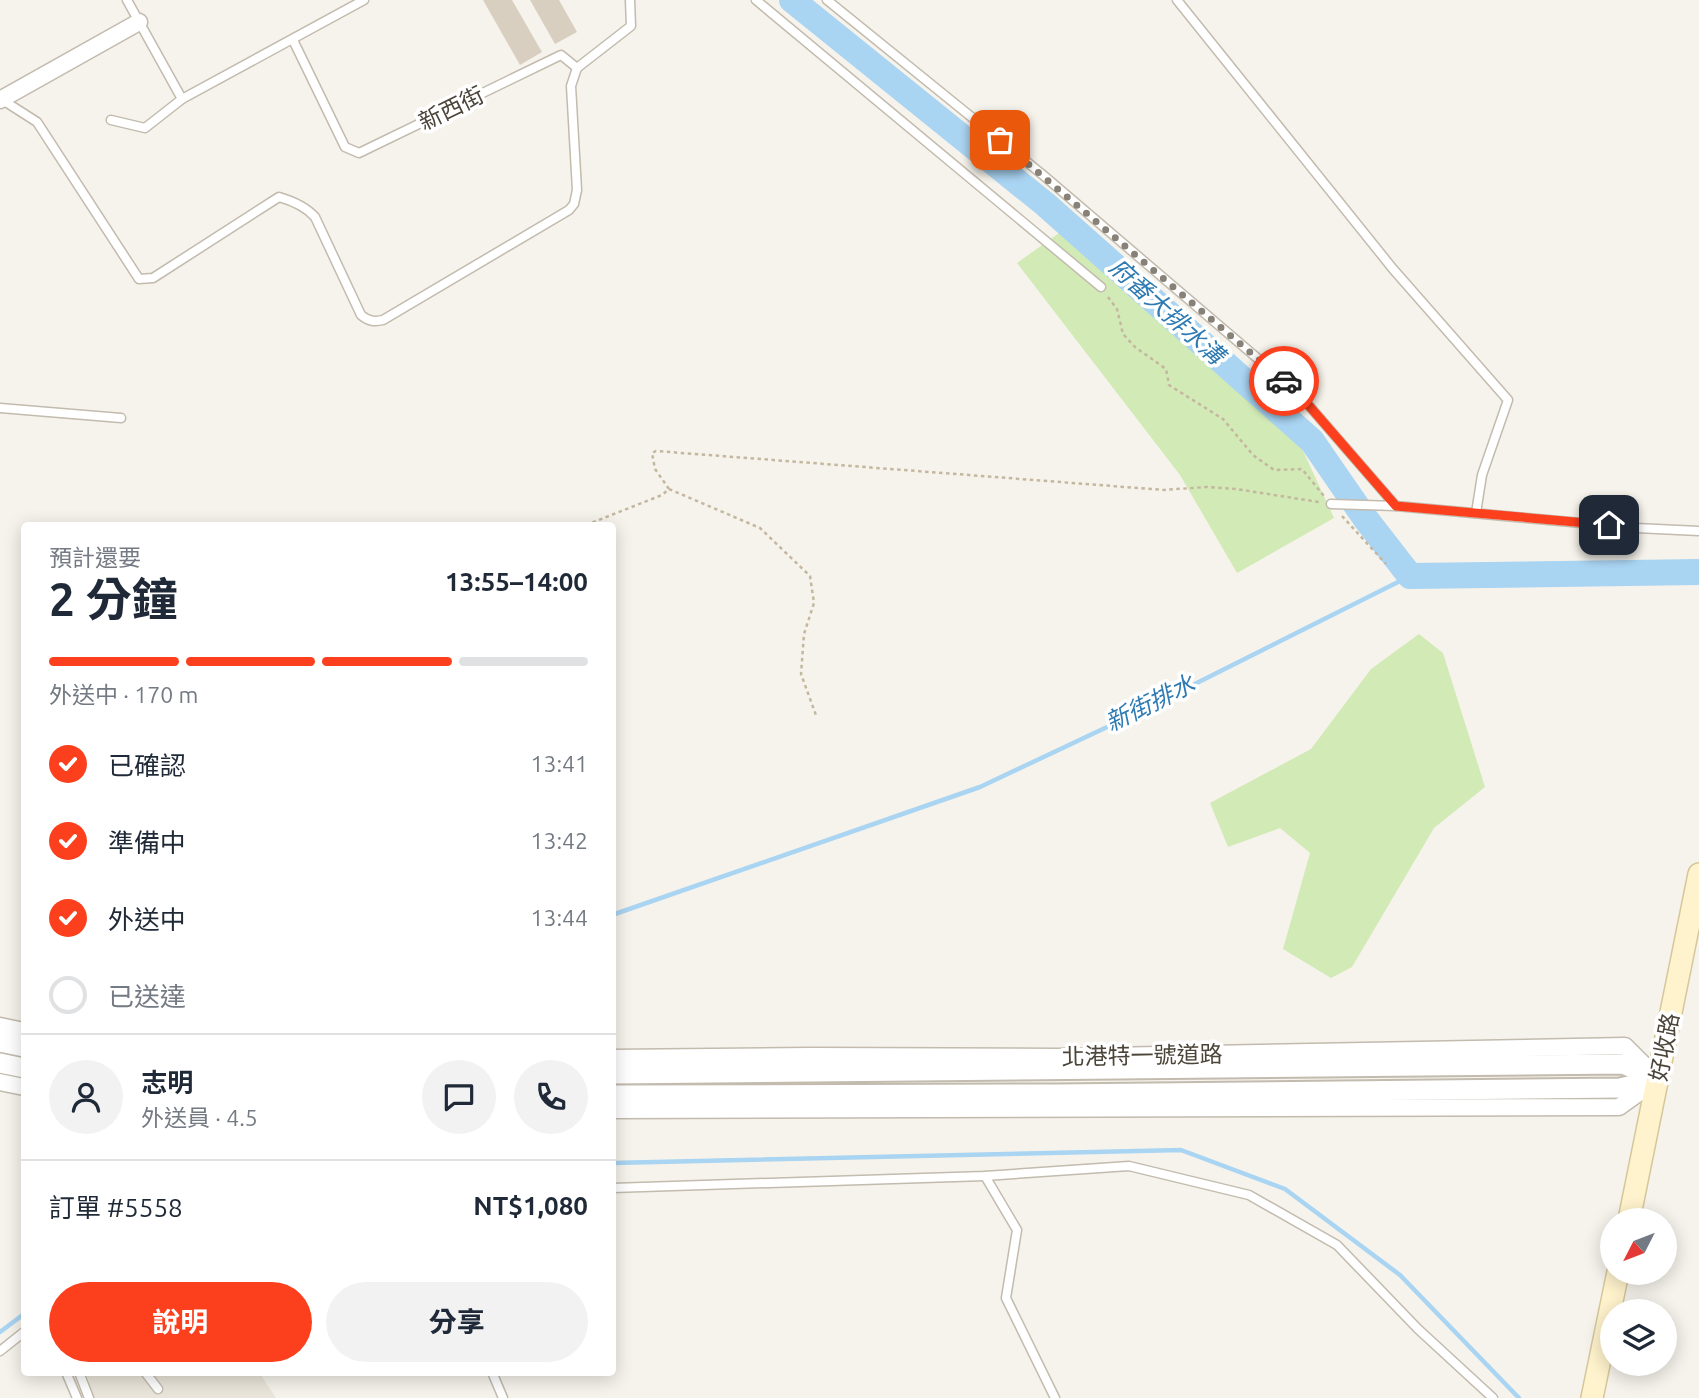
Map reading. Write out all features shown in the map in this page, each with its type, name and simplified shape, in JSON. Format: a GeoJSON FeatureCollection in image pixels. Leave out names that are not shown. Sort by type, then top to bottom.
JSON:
{"type":"FeatureCollection","features":[{"type":"Feature","properties":{"kind":"main road","name":"好收路"},"geometry":{"type":"LineString","coordinates":[[1631,1208],[1699,874]]}},
{"type":"Feature","properties":{"kind":"main road"},"geometry":{"type":"LineString","coordinates":[[1592,1398],[1615,1285]]}},
{"type":"Feature","properties":{"kind":"street"},"geometry":{"type":"LineString","coordinates":[[1,100],[139,22]]}},
{"type":"Feature","properties":{"kind":"street"},"geometry":{"type":"LineString","coordinates":[[1,1031],[21,1031]]}},
{"type":"Feature","properties":{"kind":"street"},"geometry":{"type":"LineString","coordinates":[[1,1031],[21,1045]]}},
{"type":"Feature","properties":{"kind":"street","name":"北港特一號道路"},"geometry":{"type":"LineString","coordinates":[[616,1058],[1057,1057],[1625,1046],[1658,1079]]}},
{"type":"Feature","properties":{"kind":"street"},"geometry":{"type":"LineString","coordinates":[[0,1063],[21,1067]]}},
{"type":"Feature","properties":{"kind":"street","name":"北港特一號道路"},"geometry":{"type":"LineString","coordinates":[[616,1074],[1623,1064],[1658,1079]]}},
{"type":"Feature","properties":{"kind":"street"},"geometry":{"type":"LineString","coordinates":[[616,1110],[1619,1107],[1658,1079]]}},
{"type":"Feature","properties":{"kind":"street","name":"北港特一號道路"},"geometry":{"type":"LineString","coordinates":[[616,1095],[1620,1088],[1658,1079]]}},
{"type":"Feature","properties":{"kind":"street"},"geometry":{"type":"LineString","coordinates":[[0,1082],[21,1086]]}},
{"type":"Feature","properties":{"kind":"lane"},"geometry":{"type":"LineString","coordinates":[[127,0],[182,99]]}},
{"type":"Feature","properties":{"kind":"lane"},"geometry":{"type":"LineString","coordinates":[[111,120],[145,128],[182,99],[293,40],[347,4],[364,0]]}},
{"type":"Feature","properties":{"kind":"lane"},"geometry":{"type":"LineString","coordinates":[[1,100],[37,122],[139,279],[153,278],[279,197],[299,204],[315,216],[361,315],[367,320],[377,321],[383,320],[569,210],[574,204],[578,190],[571,86],[577,68],[631,26],[630,0]]}},
{"type":"Feature","properties":{"kind":"lane"},"geometry":{"type":"LineString","coordinates":[[756,0],[1101,287]]}},
{"type":"Feature","properties":{"kind":"lane"},"geometry":{"type":"LineString","coordinates":[[827,0],[1043,175],[1298,393],[1396,506]]}},
{"type":"Feature","properties":{"kind":"lane"},"geometry":{"type":"LineString","coordinates":[[1177,0],[1393,269],[1508,400],[1482,475],[1476,513]]}},
{"type":"Feature","properties":{"kind":"lane","name":"新西街"},"geometry":{"type":"LineString","coordinates":[[293,40],[345,147],[359,153],[561,55],[577,68]]}},
{"type":"Feature","properties":{"kind":"lane"},"geometry":{"type":"LineString","coordinates":[[0,408],[121,418]]}},
{"type":"Feature","properties":{"kind":"lane"},"geometry":{"type":"LineString","coordinates":[[1331,504],[1396,506],[1636,528],[1699,531]]}},
{"type":"Feature","properties":{"kind":"lane"},"geometry":{"type":"LineString","coordinates":[[616,1188],[985,1176],[1129,1166],[1249,1195],[1337,1245],[1418,1329],[1493,1398]]}},
{"type":"Feature","properties":{"kind":"lane"},"geometry":{"type":"LineString","coordinates":[[985,1176],[1017,1230],[1006,1298],[1055,1398]]}},
{"type":"Feature","properties":{"kind":"lane"},"geometry":{"type":"LineString","coordinates":[[0,1351],[21,1334]]}},
{"type":"Feature","properties":{"kind":"lane"},"geometry":{"type":"LineString","coordinates":[[68,1376],[77,1398]]}},
{"type":"Feature","properties":{"kind":"lane"},"geometry":{"type":"LineString","coordinates":[[81,1376],[89,1398]]}},
{"type":"Feature","properties":{"kind":"lane"},"geometry":{"type":"LineString","coordinates":[[148,1376],[158,1389]]}},
{"type":"Feature","properties":{"kind":"lane"},"geometry":{"type":"LineString","coordinates":[[494,1376],[503,1398]]}},
{"type":"Feature","properties":{"kind":"path"},"geometry":{"type":"LineString","coordinates":[[1101,287],[1116,309],[1123,334],[1135,347],[1166,369],[1169,385],[1223,419],[1253,455],[1273,470],[1302,469],[1386,564]]}},
{"type":"Feature","properties":{"kind":"path"},"geometry":{"type":"LineString","coordinates":[[817,718],[801,674],[804,634],[814,603],[810,576],[760,528],[669,489],[655,469],[652,453],[656,451],[1164,490],[1206,487],[1236,489],[1331,504]]}},
{"type":"Feature","properties":{"kind":"path"},"geometry":{"type":"LineString","coordinates":[[594,522],[662,495],[669,489]]}},
{"type":"Feature","properties":{"kind":"shaded area"},"geometry":{"type":"Polygon","coordinates":[[[87,1376],[262,1376],[276,1398],[94,1398],[87,1376]]]}},
{"type":"Feature","properties":{"kind":"green space"},"geometry":{"type":"Polygon","coordinates":[[[1059,233],[1131,288],[1299,442],[1334,518],[1237,573],[1180,475],[1017,263],[1059,233]]]}},
{"type":"Feature","properties":{"kind":"green space"},"geometry":{"type":"Polygon","coordinates":[[[1419,634],[1443,653],[1485,787],[1434,828],[1352,967],[1331,978],[1283,949],[1310,853],[1280,828],[1228,847],[1210,803],[1311,749],[1371,669],[1419,634]]]}},
{"type":"Feature","properties":{"kind":"building"},"geometry":{"type":"Polygon","coordinates":[[[483,0],[512,0],[542,52],[520,65],[483,0]]]}},
{"type":"Feature","properties":{"kind":"building"},"geometry":{"type":"Polygon","coordinates":[[[530,0],[559,0],[577,32],[555,44],[530,0]]]}},
{"type":"Feature","properties":{"kind":"waterway","name":"府番大排水溝"},"geometry":{"type":"LineString","coordinates":[[792,0],[1045,204],[1312,441],[1365,518],[1410,576],[1699,572]]}},
{"type":"Feature","properties":{"kind":"waterway","name":"新街排水"},"geometry":{"type":"LineString","coordinates":[[616,914],[980,787],[1141,711],[1410,576]]}},
{"type":"Feature","properties":{"kind":"waterway"},"geometry":{"type":"LineString","coordinates":[[616,1163],[1181,1150],[1285,1189],[1400,1275],[1519,1398]]}},
{"type":"Feature","properties":{"kind":"waterway"},"geometry":{"type":"LineString","coordinates":[[0,1332],[21,1316]]}},
{"type":"Feature","properties":{"kind":"way so far"},"geometry":{"type":"LineString","coordinates":[[1000,140],[1284,381]]}},
{"type":"Feature","properties":{"kind":"route"},"geometry":{"type":"LineString","coordinates":[[1284,381],[1298,393],[1396,506],[1609,525]]}}]}
